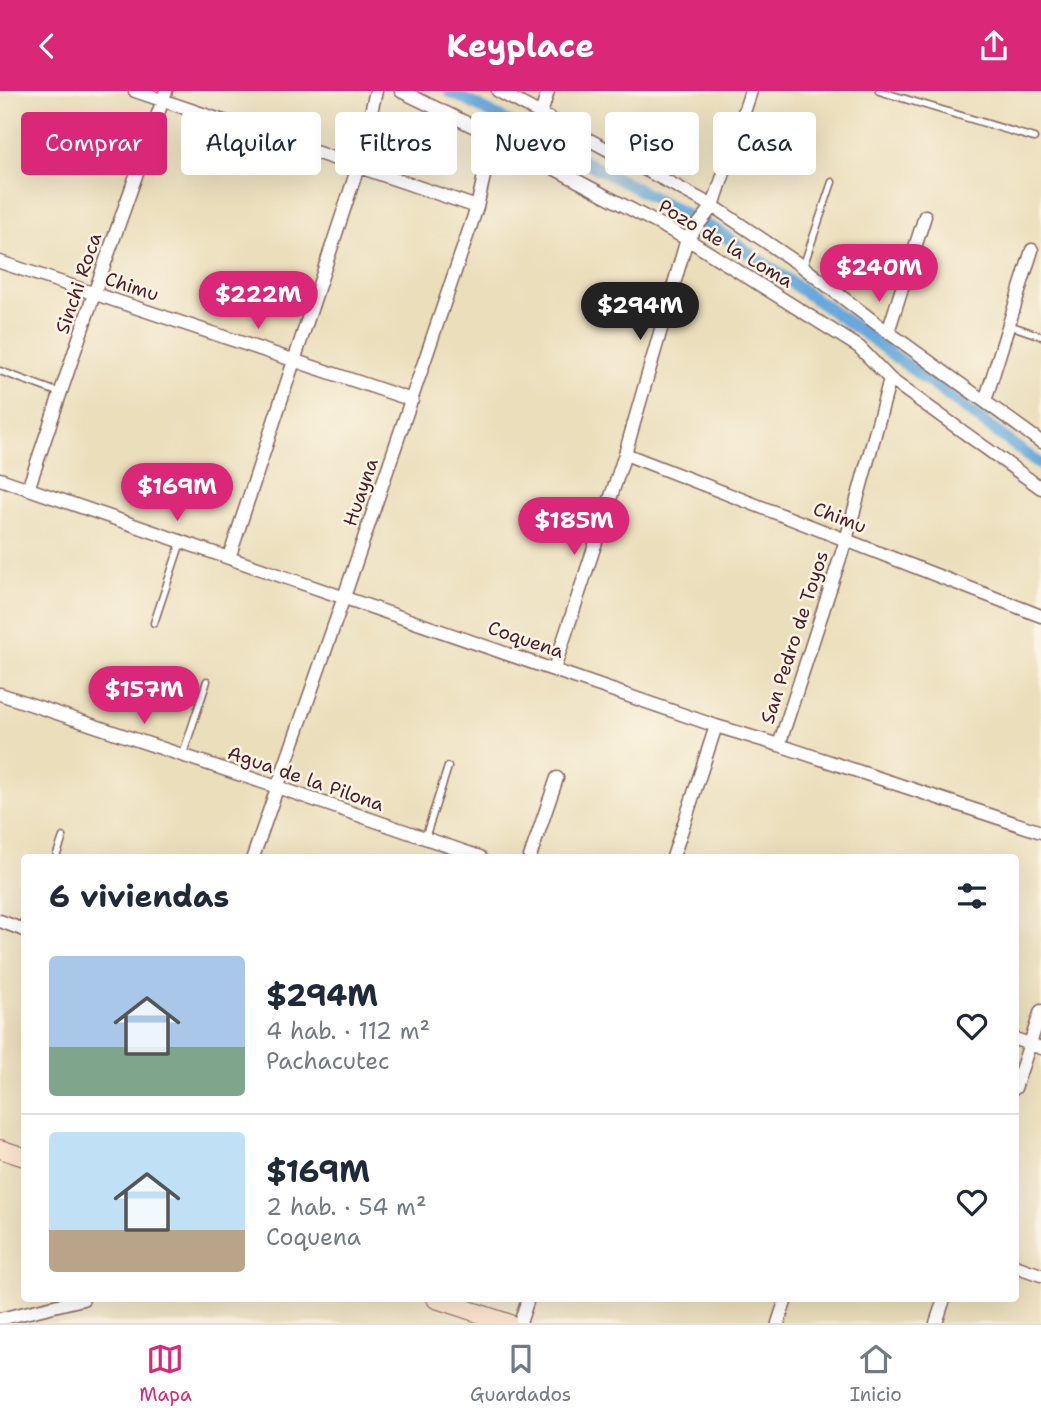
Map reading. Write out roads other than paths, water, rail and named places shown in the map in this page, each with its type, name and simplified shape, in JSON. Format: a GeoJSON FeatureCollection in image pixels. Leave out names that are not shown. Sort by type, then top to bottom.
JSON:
{"type":"FeatureCollection","features":[{"type":"Feature","properties":{"kind":"main road"},"geometry":{"type":"LineString","coordinates":[[0,1149],[21,1156]]}},
{"type":"Feature","properties":{"kind":"main road"},"geometry":{"type":"LineString","coordinates":[[445,1302],[508,1323]]}},
{"type":"Feature","properties":{"kind":"street"},"geometry":{"type":"LineString","coordinates":[[135,91],[164,96],[335,159]]}},
{"type":"Feature","properties":{"kind":"street"},"geometry":{"type":"LineString","coordinates":[[371,112],[376,91]]}},
{"type":"Feature","properties":{"kind":"street","name":"Pozo de la Loma"},"geometry":{"type":"LineString","coordinates":[[401,91],[471,125]]}},
{"type":"Feature","properties":{"kind":"street","name":"Pozo de la Loma"},"geometry":{"type":"LineString","coordinates":[[498,91],[537,112]]}},
{"type":"Feature","properties":{"kind":"street"},"geometry":{"type":"LineString","coordinates":[[542,112],[548,91]]}},
{"type":"Feature","properties":{"kind":"street"},"geometry":{"type":"LineString","coordinates":[[554,669],[625,454],[687,239],[713,206],[751,91]]}},
{"type":"Feature","properties":{"kind":"street","name":"Sinchi Roca"},"geometry":{"type":"LineString","coordinates":[[28,489],[164,96]]}},
{"type":"Feature","properties":{"kind":"street","name":"Pozo de la Loma"},"geometry":{"type":"LineString","coordinates":[[591,141],[713,206],[803,267],[1041,442]]}},
{"type":"Feature","properties":{"kind":"street"},"geometry":{"type":"LineString","coordinates":[[229,558],[355,175]]}},
{"type":"Feature","properties":{"kind":"street"},"geometry":{"type":"LineString","coordinates":[[382,175],[477,207]]}},
{"type":"Feature","properties":{"kind":"street","name":"Huayna"},"geometry":{"type":"LineString","coordinates":[[254,854],[412,400],[477,207],[484,175]]}},
{"type":"Feature","properties":{"kind":"street","name":"Pozo de la Loma"},"geometry":{"type":"LineString","coordinates":[[566,175],[687,239],[859,347],[890,379],[1041,488]]}},
{"type":"Feature","properties":{"kind":"street"},"geometry":{"type":"LineString","coordinates":[[888,332],[925,216]]}},
{"type":"Feature","properties":{"kind":"street"},"geometry":{"type":"LineString","coordinates":[[985,401],[1032,250]]}},
{"type":"Feature","properties":{"kind":"street","name":"Chimu"},"geometry":{"type":"LineString","coordinates":[[0,262],[412,400]]}},
{"type":"Feature","properties":{"kind":"street","name":"San Pedro de Toyos"},"geometry":{"type":"LineString","coordinates":[[779,745],[846,540],[890,379]]}},
{"type":"Feature","properties":{"kind":"street","name":"Chimu"},"geometry":{"type":"LineString","coordinates":[[625,454],[1041,616]]}},
{"type":"Feature","properties":{"kind":"street","name":"Coquena"},"geometry":{"type":"LineString","coordinates":[[0,479],[716,726],[1041,832]]}},
{"type":"Feature","properties":{"kind":"street","name":"Agua de la Pilona"},"geometry":{"type":"LineString","coordinates":[[0,694],[471,854]]}},
{"type":"Feature","properties":{"kind":"street"},"geometry":{"type":"LineString","coordinates":[[674,854],[716,726]]}},
{"type":"Feature","properties":{"kind":"street"},"geometry":{"type":"LineString","coordinates":[[531,854],[557,778]]}},
{"type":"Feature","properties":{"kind":"street"},"geometry":{"type":"LineString","coordinates":[[0,921],[21,929]]}},
{"type":"Feature","properties":{"kind":"street"},"geometry":{"type":"LineString","coordinates":[[1019,1080],[1035,1046],[1041,1011]]}},
{"type":"Feature","properties":{"kind":"street"},"geometry":{"type":"LineString","coordinates":[[1019,1267],[1041,1275]]}},
{"type":"Feature","properties":{"kind":"street"},"geometry":{"type":"LineString","coordinates":[[0,1319],[71,1302]]}},
{"type":"Feature","properties":{"kind":"street"},"geometry":{"type":"LineString","coordinates":[[520,1323],[527,1302]]}},
{"type":"Feature","properties":{"kind":"street"},"geometry":{"type":"LineString","coordinates":[[778,1323],[785,1302]]}},
{"type":"Feature","properties":{"kind":"street"},"geometry":{"type":"LineString","coordinates":[[936,1323],[943,1302]]}},
{"type":"Feature","properties":{"kind":"lane"},"geometry":{"type":"LineString","coordinates":[[879,91],[1034,138]]}},
{"type":"Feature","properties":{"kind":"lane"},"geometry":{"type":"LineString","coordinates":[[803,267],[832,182]]}},
{"type":"Feature","properties":{"kind":"lane"},"geometry":{"type":"LineString","coordinates":[[1009,325],[1041,336]]}},
{"type":"Feature","properties":{"kind":"lane"},"geometry":{"type":"LineString","coordinates":[[0,371],[60,393]]}},
{"type":"Feature","properties":{"kind":"lane"},"geometry":{"type":"LineString","coordinates":[[154,623],[181,542]]}},
{"type":"Feature","properties":{"kind":"lane"},"geometry":{"type":"LineString","coordinates":[[182,756],[207,681]]}},
{"type":"Feature","properties":{"kind":"lane"},"geometry":{"type":"LineString","coordinates":[[425,838],[448,767]]}},
{"type":"Feature","properties":{"kind":"lane"},"geometry":{"type":"LineString","coordinates":[[57,854],[63,837]]}},
{"type":"Feature","properties":{"kind":"waterway"},"geometry":{"type":"LineString","coordinates":[[449,91],[716,230],[865,334],[1041,465]]}}]}
